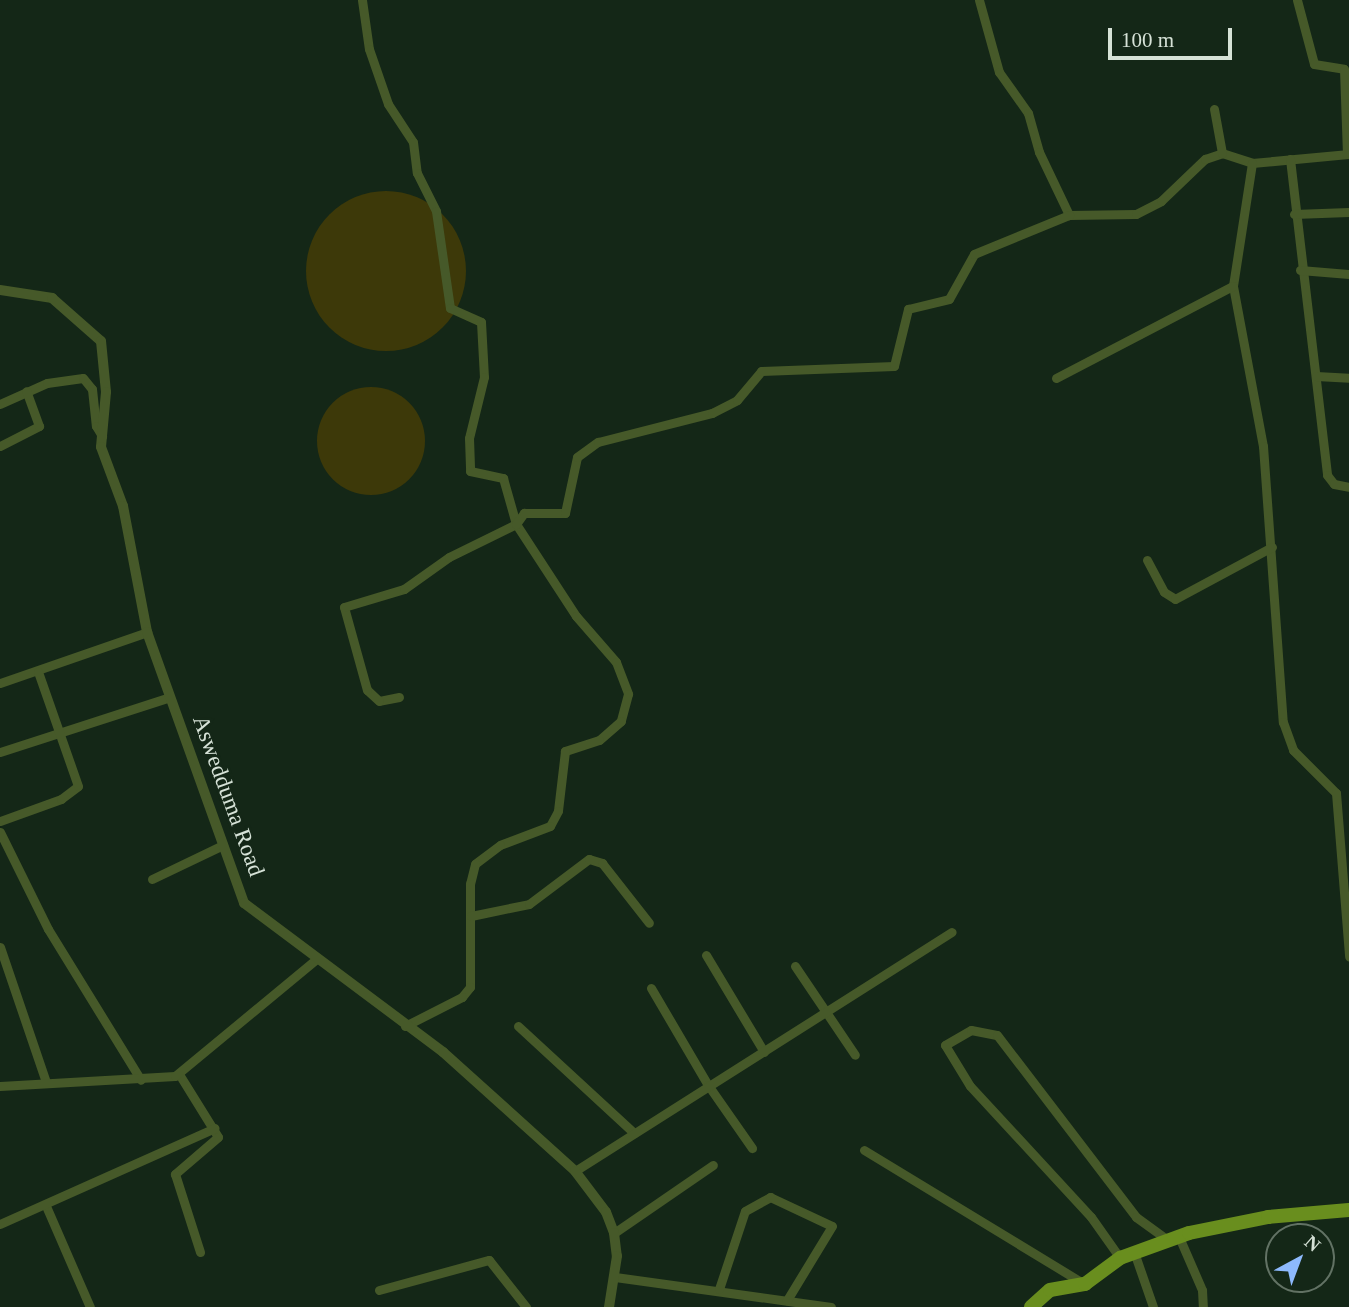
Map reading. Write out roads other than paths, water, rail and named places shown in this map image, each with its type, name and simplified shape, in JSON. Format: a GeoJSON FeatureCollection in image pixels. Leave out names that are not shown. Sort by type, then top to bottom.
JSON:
{"type":"FeatureCollection","features":[{"type":"Feature","properties":{"kind":"main road"},"geometry":{"type":"LineString","coordinates":[[1031,1307],[1050,1290],[1085,1284],[1127,1255],[1174,1239],[1243,1221],[1349,1210]]}},
{"type":"Feature","properties":{"kind":"street"},"geometry":{"type":"LineString","coordinates":[[362,0],[369,49],[388,104],[413,142],[417,173],[436,211],[450,308],[481,321],[484,376],[469,438],[470,471],[503,478],[516,524],[576,616],[616,662],[628,694],[621,721],[599,740],[565,751],[558,811],[550,826],[500,845],[475,864],[470,987],[462,997],[405,1026]]}},
{"type":"Feature","properties":{"kind":"street"},"geometry":{"type":"LineString","coordinates":[[979,0],[999,72],[1028,113],[1039,152],[1069,215]]}},
{"type":"Feature","properties":{"kind":"street"},"geometry":{"type":"LineString","coordinates":[[399,698],[379,701],[367,690],[345,607],[404,589],[449,557],[516,524],[524,513],[565,513],[577,457],[597,442],[712,413],[737,400],[761,371],[894,366],[908,309],[949,299],[974,254],[1069,215],[1136,214],[1161,201],[1205,159],[1222,153],[1252,163],[1348,154],[1344,69],[1314,64],[1297,0]]}},
{"type":"Feature","properties":{"kind":"street"},"geometry":{"type":"LineString","coordinates":[[1214,109],[1222,153]]}},
{"type":"Feature","properties":{"kind":"street"},"geometry":{"type":"LineString","coordinates":[[1290,159],[1300,270],[1327,475],[1334,484],[1349,487]]}},
{"type":"Feature","properties":{"kind":"street"},"geometry":{"type":"LineString","coordinates":[[1252,163],[1233,286],[1257,405],[1272,547],[1283,722],[1293,750],[1336,793],[1348,891],[1349,956]]}},
{"type":"Feature","properties":{"kind":"street"},"geometry":{"type":"LineString","coordinates":[[1294,214],[1349,212]]}},
{"type":"Feature","properties":{"kind":"street"},"geometry":{"type":"LineString","coordinates":[[1300,270],[1349,274]]}},
{"type":"Feature","properties":{"kind":"street"},"geometry":{"type":"LineString","coordinates":[[1056,378],[1233,286]]}},
{"type":"Feature","properties":{"kind":"street","name":"Aswedduma Road"},"geometry":{"type":"LineString","coordinates":[[0,290],[52,298],[101,341],[106,392],[102,436],[124,506],[147,632],[244,903],[315,960],[443,1052],[575,1171],[606,1212],[614,1233],[615,1277],[609,1307]]}},
{"type":"Feature","properties":{"kind":"street"},"geometry":{"type":"LineString","coordinates":[[1316,376],[1349,379]]}},
{"type":"Feature","properties":{"kind":"street"},"geometry":{"type":"LineString","coordinates":[[0,404],[26,391],[68,377],[88,381],[102,436]]}},
{"type":"Feature","properties":{"kind":"street"},"geometry":{"type":"LineString","coordinates":[[0,446],[39,426],[26,391]]}},
{"type":"Feature","properties":{"kind":"street"},"geometry":{"type":"LineString","coordinates":[[1147,560],[1164,592],[1175,599],[1272,547]]}},
{"type":"Feature","properties":{"kind":"street"},"geometry":{"type":"LineString","coordinates":[[0,683],[147,632]]}},
{"type":"Feature","properties":{"kind":"street"},"geometry":{"type":"LineString","coordinates":[[0,821],[75,792],[78,786],[38,671]]}},
{"type":"Feature","properties":{"kind":"street"},"geometry":{"type":"LineString","coordinates":[[0,751],[167,698]]}},
{"type":"Feature","properties":{"kind":"street"},"geometry":{"type":"LineString","coordinates":[[0,832],[48,929],[141,1080]]}},
{"type":"Feature","properties":{"kind":"street"},"geometry":{"type":"LineString","coordinates":[[152,879],[223,845]]}},
{"type":"Feature","properties":{"kind":"street"},"geometry":{"type":"LineString","coordinates":[[471,916],[529,904],[589,859],[602,863],[649,923]]}},
{"type":"Feature","properties":{"kind":"street"},"geometry":{"type":"LineString","coordinates":[[575,1171],[951,932]]}},
{"type":"Feature","properties":{"kind":"street"},"geometry":{"type":"LineString","coordinates":[[0,947],[46,1082]]}},
{"type":"Feature","properties":{"kind":"street"},"geometry":{"type":"LineString","coordinates":[[706,955],[764,1052]]}},
{"type":"Feature","properties":{"kind":"street"},"geometry":{"type":"LineString","coordinates":[[0,1086],[141,1080],[179,1074],[315,960]]}},
{"type":"Feature","properties":{"kind":"street"},"geometry":{"type":"LineString","coordinates":[[795,966],[856,1055]]}},
{"type":"Feature","properties":{"kind":"street"},"geometry":{"type":"LineString","coordinates":[[651,988],[708,1086],[752,1147]]}},
{"type":"Feature","properties":{"kind":"street"},"geometry":{"type":"LineString","coordinates":[[518,1026],[634,1133]]}},
{"type":"Feature","properties":{"kind":"street"},"geometry":{"type":"LineString","coordinates":[[1153,1307],[1127,1255],[970,1086],[945,1045],[971,1030],[997,1035],[1136,1217],[1174,1239],[1202,1290],[1203,1307]]}},
{"type":"Feature","properties":{"kind":"street"},"geometry":{"type":"LineString","coordinates":[[179,1074],[215,1128],[217,1141],[175,1174],[200,1252]]}},
{"type":"Feature","properties":{"kind":"street"},"geometry":{"type":"LineString","coordinates":[[0,1224],[47,1206],[215,1128]]}},
{"type":"Feature","properties":{"kind":"street"},"geometry":{"type":"LineString","coordinates":[[864,1150],[1085,1284]]}},
{"type":"Feature","properties":{"kind":"street"},"geometry":{"type":"LineString","coordinates":[[614,1233],[713,1165]]}},
{"type":"Feature","properties":{"kind":"street"},"geometry":{"type":"LineString","coordinates":[[719,1290],[745,1210],[770,1197],[832,1226],[787,1300]]}},
{"type":"Feature","properties":{"kind":"street"},"geometry":{"type":"LineString","coordinates":[[47,1206],[90,1307]]}},
{"type":"Feature","properties":{"kind":"street"},"geometry":{"type":"LineString","coordinates":[[379,1290],[489,1260],[526,1307]]}},
{"type":"Feature","properties":{"kind":"street"},"geometry":{"type":"LineString","coordinates":[[615,1277],[831,1307]]}}]}
